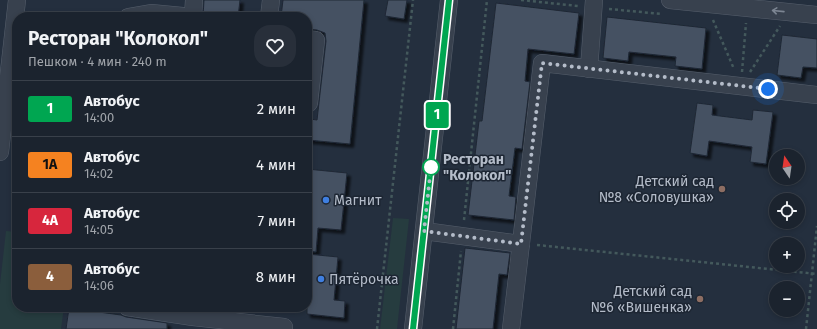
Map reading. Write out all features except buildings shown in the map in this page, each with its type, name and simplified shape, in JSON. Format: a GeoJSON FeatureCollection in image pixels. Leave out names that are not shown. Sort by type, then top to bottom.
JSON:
{"type":"FeatureCollection","features":[{"type":"Feature","properties":{"kind":"street"},"geometry":{"type":"LineString","coordinates":[[16,12],[17,0]]}},
{"type":"Feature","properties":{"kind":"street"},"geometry":{"type":"LineString","coordinates":[[193,12],[194,0]]}},
{"type":"Feature","properties":{"kind":"street"},"geometry":{"type":"LineString","coordinates":[[270,12],[271,0]]}},
{"type":"Feature","properties":{"kind":"street"},"geometry":{"type":"LineString","coordinates":[[413,329],[449,0]]}},
{"type":"Feature","properties":{"kind":"street"},"geometry":{"type":"LineString","coordinates":[[589,68],[594,0]]}},
{"type":"Feature","properties":{"kind":"street"},"geometry":{"type":"LineString","coordinates":[[670,0],[817,15]]}},
{"type":"Feature","properties":{"kind":"street"},"geometry":{"type":"LineString","coordinates":[[312,40],[316,40],[312,76]]}},
{"type":"Feature","properties":{"kind":"street"},"geometry":{"type":"LineString","coordinates":[[0,152],[12,45]]}},
{"type":"Feature","properties":{"kind":"street"},"geometry":{"type":"LineString","coordinates":[[511,329],[542,63],[817,95]]}},
{"type":"Feature","properties":{"kind":"street"},"geometry":{"type":"LineString","coordinates":[[424,231],[521,244]]}},
{"type":"Feature","properties":{"kind":"street"},"geometry":{"type":"LineString","coordinates":[[164,312],[193,318],[284,327],[284,329]]}},
{"type":"Feature","properties":{"kind":"path"},"geometry":{"type":"LineString","coordinates":[[377,329],[413,0]]}},
{"type":"Feature","properties":{"kind":"path"},"geometry":{"type":"LineString","coordinates":[[453,329],[487,0]]}},
{"type":"Feature","properties":{"kind":"path"},"geometry":{"type":"LineString","coordinates":[[712,20],[741,86]]}},
{"type":"Feature","properties":{"kind":"path"},"geometry":{"type":"LineString","coordinates":[[741,86],[746,23]]}},
{"type":"Feature","properties":{"kind":"path"},"geometry":{"type":"LineString","coordinates":[[741,86],[780,26]]}},
{"type":"Feature","properties":{"kind":"path"},"geometry":{"type":"LineString","coordinates":[[806,329],[817,226]]}},
{"type":"Feature","properties":{"kind":"path"},"geometry":{"type":"LineString","coordinates":[[521,244],[817,274]]}},
{"type":"Feature","properties":{"kind":"green space"},"geometry":{"type":"Polygon","coordinates":[[[393,218],[409,219],[397,329],[380,329],[393,218]]]}},
{"type":"Feature","properties":{"kind":"green space"},"geometry":{"type":"Polygon","coordinates":[[[6,231],[12,232],[12,312],[63,312],[61,329],[0,329],[0,284],[6,231]]]}},
{"type":"Feature","properties":{"kind":"bus line","name":"1"},"geometry":{"type":"LineString","coordinates":[[413,329],[449,0]]}},
{"type":"Feature","properties":{"kind":"place","name":"Ресторан \"Колокол\""},"geometry":{"type":"Point","coordinates":[431,167]}},
{"type":"Feature","properties":{"kind":"place","name":"Детский сад №8 «Соловушка»"},"geometry":{"type":"Point","coordinates":[722,189]}},
{"type":"Feature","properties":{"kind":"place","name":"Магнит"},"geometry":{"type":"Point","coordinates":[326,200]}},
{"type":"Feature","properties":{"kind":"place","name":"Пятёрочка"},"geometry":{"type":"Point","coordinates":[321,279]}},
{"type":"Feature","properties":{"kind":"place","name":"Детский сад №6 «Вишенка»"},"geometry":{"type":"Point","coordinates":[700,299]}},
{"type":"Feature","properties":{"kind":"route"},"geometry":{"type":"LineString","coordinates":[[431,167],[424,231],[521,244],[542,63],[768,89]]}}]}
